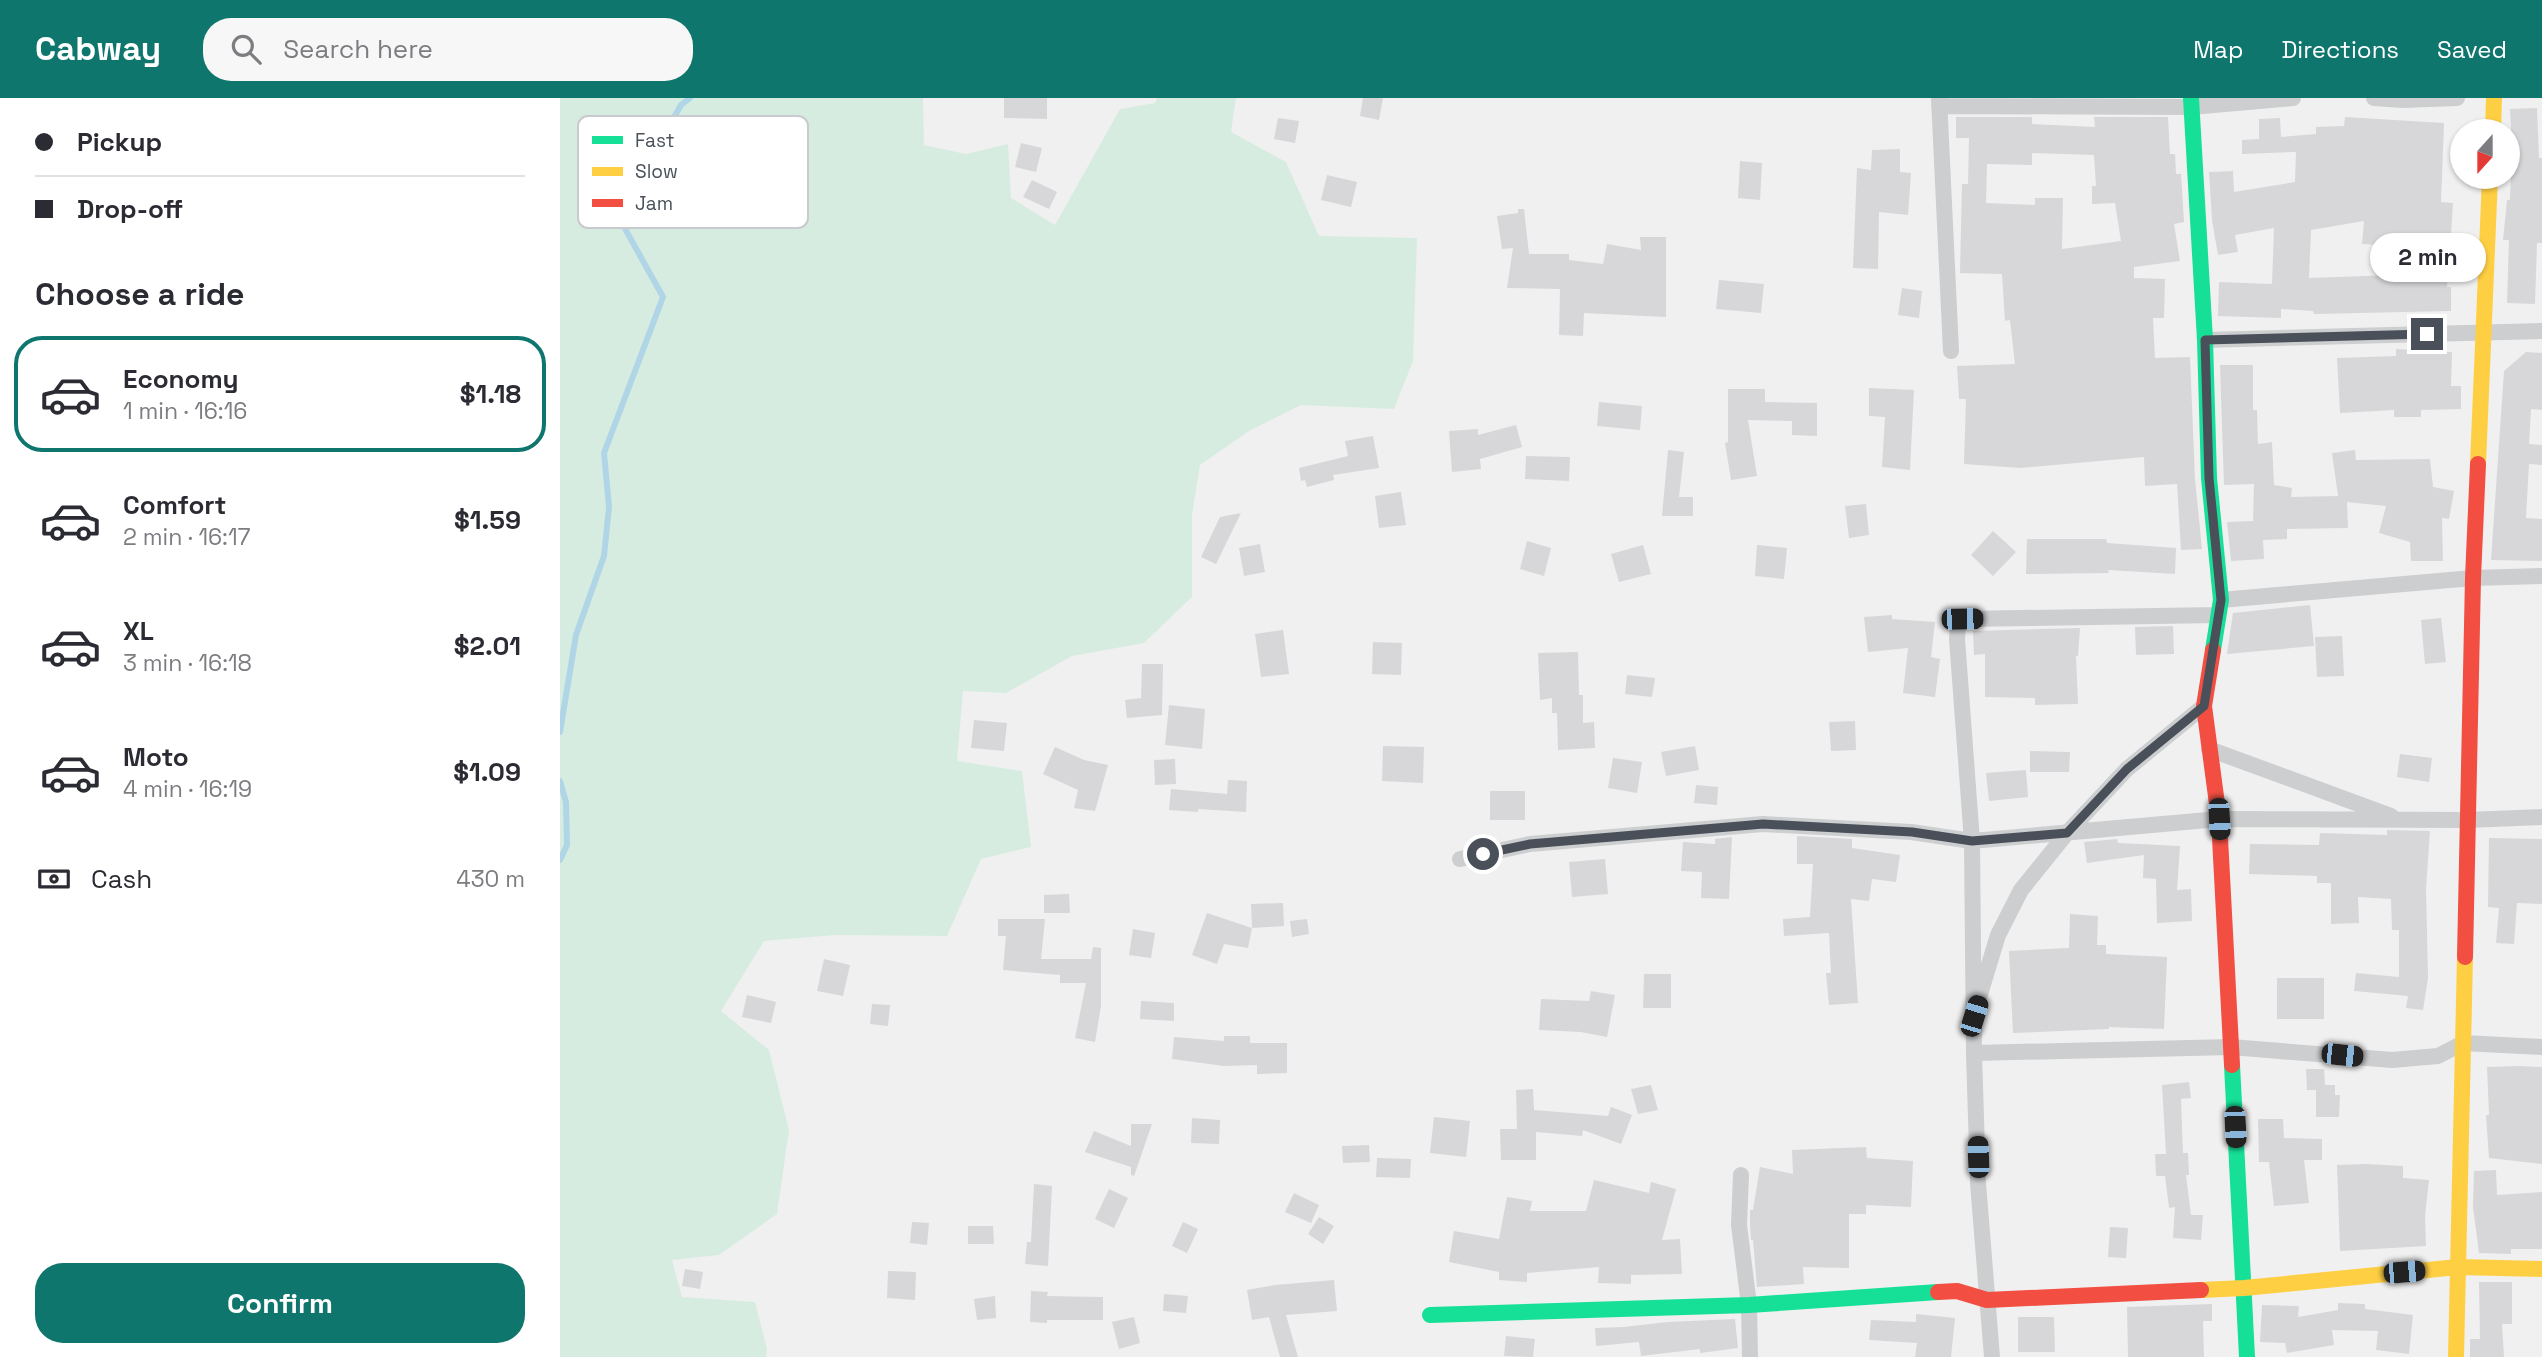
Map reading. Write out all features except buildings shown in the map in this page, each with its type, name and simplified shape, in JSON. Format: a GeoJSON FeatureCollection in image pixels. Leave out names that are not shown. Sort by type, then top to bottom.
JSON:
{"type":"FeatureCollection","features":[{"type":"Feature","properties":{"kind":"street"},"geometry":{"type":"LineString","coordinates":[[1951,351],[1939,102],[2191,103],[2293,98]]}},
{"type":"Feature","properties":{"kind":"street"},"geometry":{"type":"LineString","coordinates":[[2374,98],[2457,98]]}},
{"type":"Feature","properties":{"kind":"street"},"geometry":{"type":"LineString","coordinates":[[2493,119],[2494,98]]}},
{"type":"Feature","properties":{"kind":"street"},"geometry":{"type":"LineString","coordinates":[[2191,103],[2205,340],[2209,478],[2220,607],[2204,706],[2219,819],[2247,1357]]}},
{"type":"Feature","properties":{"kind":"street"},"geometry":{"type":"LineString","coordinates":[[2456,1357],[2473,578],[2489,189]]}},
{"type":"Feature","properties":{"kind":"street"},"geometry":{"type":"LineString","coordinates":[[2205,340],[2542,331]]}},
{"type":"Feature","properties":{"kind":"street"},"geometry":{"type":"LineString","coordinates":[[1992,1357],[1979,1183],[1974,1053],[1972,841],[1957,639],[1958,626],[1962,619],[2220,607],[2473,578],[2542,576]]}},
{"type":"Feature","properties":{"kind":"street"},"geometry":{"type":"LineString","coordinates":[[1974,1016],[1998,935],[2021,890],[2067,833],[2127,769],[2204,706]]}},
{"type":"Feature","properties":{"kind":"street"},"geometry":{"type":"LineString","coordinates":[[2209,749],[2401,820]]}},
{"type":"Feature","properties":{"kind":"street"},"geometry":{"type":"LineString","coordinates":[[1460,859],[1530,844],[1763,824],[1912,832],[1972,841],[2219,819],[2468,820],[2542,817]]}},
{"type":"Feature","properties":{"kind":"street"},"geometry":{"type":"LineString","coordinates":[[1974,1053],[2231,1047],[2392,1060],[2438,1056],[2463,1043],[2542,1047]]}},
{"type":"Feature","properties":{"kind":"street"},"geometry":{"type":"LineString","coordinates":[[1741,1175],[1739,1225],[1749,1305],[1750,1357]]}},
{"type":"Feature","properties":{"kind":"street"},"geometry":{"type":"LineString","coordinates":[[1430,1315],[1749,1305],[1958,1290],[1987,1300],[2244,1288],[2458,1267],[2542,1269]]}},
{"type":"Feature","properties":{"kind":"green space"},"geometry":{"type":"Polygon","coordinates":[[[560,98],[923,98],[924,145],[966,154],[1008,144],[1011,198],[1055,225],[1120,109],[1155,103],[1157,98],[1236,98],[1231,132],[1286,162],[1319,236],[1417,238],[1413,361],[1394,409],[1301,405],[1249,431],[1200,465],[1192,515],[1192,597],[1144,643],[1072,656],[1006,693],[963,691],[957,761],[1022,771],[1031,847],[981,859],[947,936],[836,935],[764,941],[721,1011],[769,1050],[789,1130],[777,1214],[719,1255],[672,1260],[682,1297],[755,1302],[767,1349],[766,1357],[560,1357],[560,98]]]}},
{"type":"Feature","properties":{"kind":"waterway"},"geometry":{"type":"LineString","coordinates":[[675,116],[681,105],[690,98]]}},
{"type":"Feature","properties":{"kind":"waterway"},"geometry":{"type":"LineString","coordinates":[[560,732],[576,635],[604,556],[609,507],[604,453],[663,297],[625,228]]}},
{"type":"Feature","properties":{"kind":"waterway"},"geometry":{"type":"LineString","coordinates":[[560,781],[566,802],[567,845],[560,860]]}},
{"type":"Feature","properties":{"kind":"traffic: fast"},"geometry":{"type":"LineString","coordinates":[[2191,98],[2205,340],[2209,478],[2221,600],[2213,650]]}},
{"type":"Feature","properties":{"kind":"traffic: fast"},"geometry":{"type":"LineString","coordinates":[[2232,1065],[2247,1357]]}},
{"type":"Feature","properties":{"kind":"traffic: fast"},"geometry":{"type":"LineString","coordinates":[[1430,1315],[1749,1305],[1938,1292]]}},
{"type":"Feature","properties":{"kind":"traffic: slow"},"geometry":{"type":"LineString","coordinates":[[2493,119],[2494,98]]}},
{"type":"Feature","properties":{"kind":"traffic: slow"},"geometry":{"type":"LineString","coordinates":[[2478,464],[2489,189]]}},
{"type":"Feature","properties":{"kind":"traffic: slow"},"geometry":{"type":"LineString","coordinates":[[2456,1357],[2465,957]]}},
{"type":"Feature","properties":{"kind":"traffic: slow"},"geometry":{"type":"LineString","coordinates":[[2201,1290],[2458,1267],[2542,1269]]}},
{"type":"Feature","properties":{"kind":"traffic: jam"},"geometry":{"type":"LineString","coordinates":[[2465,957],[2478,464]]}},
{"type":"Feature","properties":{"kind":"traffic: jam"},"geometry":{"type":"LineString","coordinates":[[2213,650],[2204,706],[2219,819],[2232,1065]]}},
{"type":"Feature","properties":{"kind":"traffic: jam"},"geometry":{"type":"LineString","coordinates":[[1938,1292],[1957,1291],[1987,1300],[2201,1290]]}},
{"type":"Feature","properties":{"kind":"route"},"geometry":{"type":"LineString","coordinates":[[1483,854],[1530,844],[1595,837],[1763,824],[1912,832],[1972,841],[2067,833],[2127,769],[2204,706],[2221,600],[2209,478],[2205,340],[2427,334]]}}]}
